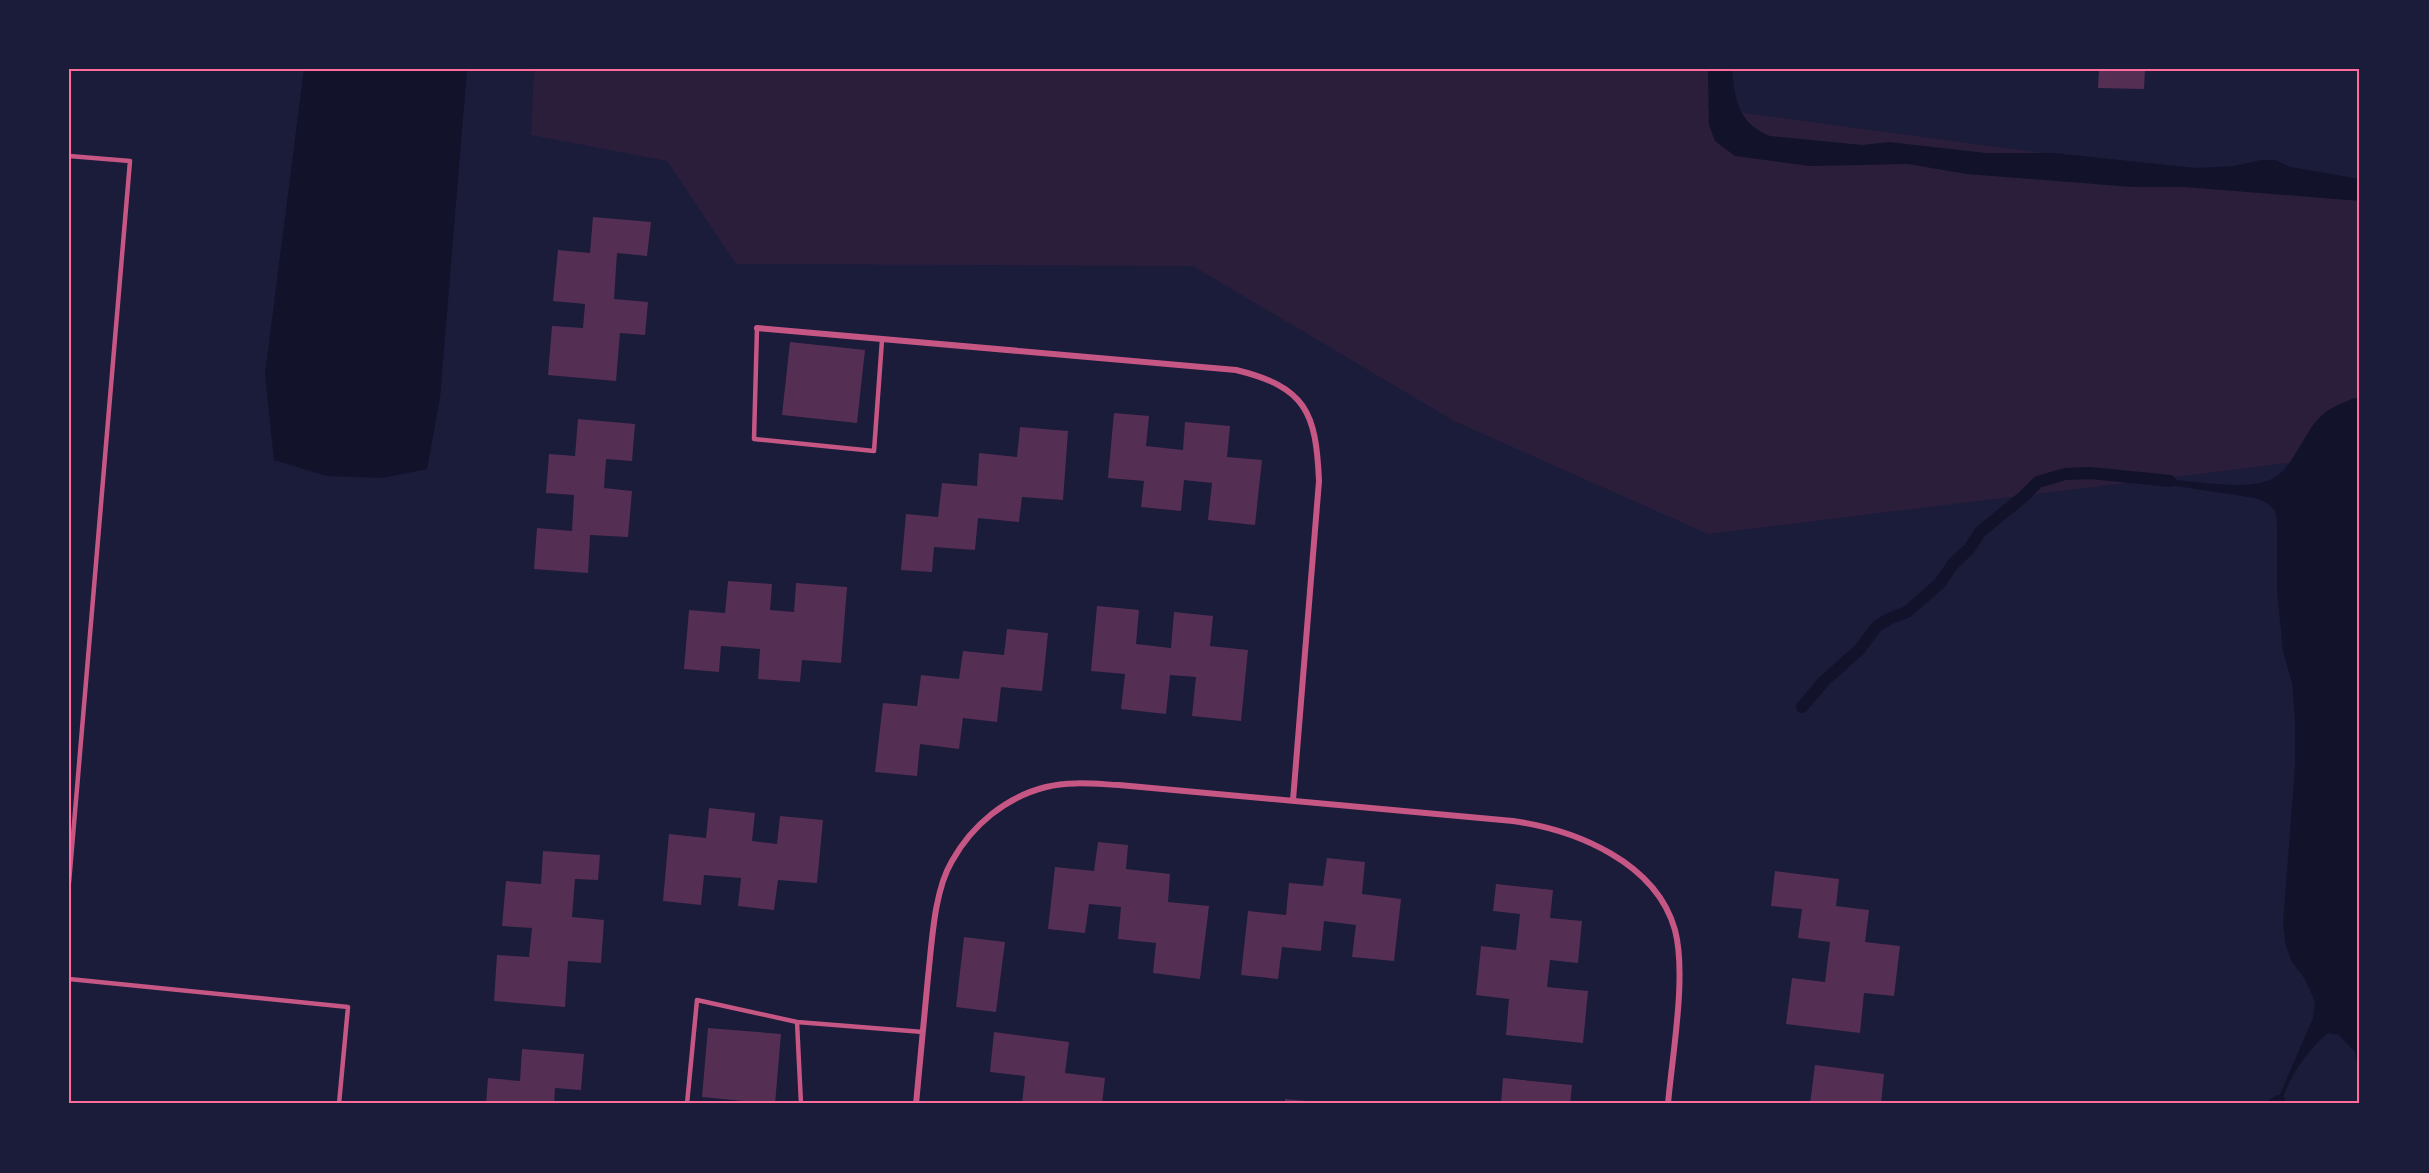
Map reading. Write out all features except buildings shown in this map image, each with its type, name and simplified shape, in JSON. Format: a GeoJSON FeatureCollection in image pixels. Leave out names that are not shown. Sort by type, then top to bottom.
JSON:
{"type":"FeatureCollection","features":[{"type":"Feature","properties":{"kind":"street"},"geometry":{"type":"LineString","coordinates":[[757,328],[1236,370],[1263,376],[1283,386],[1298,399],[1310,417],[1318,445],[1319,481],[1293,800]]}},
{"type":"Feature","properties":{"kind":"street"},"geometry":{"type":"LineString","coordinates":[[916,1104],[934,920],[951,862],[971,834],[996,810],[1047,786],[1084,783],[1293,800],[1539,824],[1567,832],[1600,848],[1646,880],[1662,904],[1674,930],[1678,956],[1678,986],[1668,1104]]}},
{"type":"Feature","properties":{"kind":"lane"},"geometry":{"type":"LineString","coordinates":[[69,156],[129,161],[69,883]]}},
{"type":"Feature","properties":{"kind":"lane"},"geometry":{"type":"LineString","coordinates":[[757,328],[754,439],[874,451],[882,340]]}},
{"type":"Feature","properties":{"kind":"lane"},"geometry":{"type":"LineString","coordinates":[[69,979],[348,1006],[339,1104]]}},
{"type":"Feature","properties":{"kind":"lane"},"geometry":{"type":"LineString","coordinates":[[687,1104],[697,999],[797,1022],[923,1032]]}},
{"type":"Feature","properties":{"kind":"lane"},"geometry":{"type":"LineString","coordinates":[[797,1022],[801,1104]]}},
{"type":"Feature","properties":{"kind":"shaded area"},"geometry":{"type":"Polygon","coordinates":[[[304,69],[467,69],[440,398],[427,469],[382,478],[327,476],[274,460],[265,374],[304,69]]]}},
{"type":"Feature","properties":{"kind":"shaded area"},"geometry":{"type":"Polygon","coordinates":[[[534,69],[1711,69],[1708,108],[2360,196],[2360,443],[2289,463],[1708,534],[1454,421],[1193,266],[736,264],[667,161],[531,135],[534,69]]]}},
{"type":"Feature","properties":{"kind":"shaded area"},"geometry":{"type":"Polygon","coordinates":[[[1708,69],[1732,69],[1740,110],[1751,125],[1770,136],[1862,145],[1889,142],[1986,153],[2053,153],[2195,168],[2234,166],[2261,160],[2275,160],[2290,167],[2360,179],[2360,201],[2185,187],[2132,187],[1967,174],[1908,164],[1810,166],[1735,156],[1715,141],[1709,125],[1708,69]]]}},
{"type":"Feature","properties":{"kind":"shaded area"},"geometry":{"type":"Polygon","coordinates":[[[2354,398],[2360,398],[2360,1079],[2355,1052],[2339,1035],[2328,1033],[2300,1063],[2282,1100],[2277,1101],[2313,1018],[2315,1002],[2305,979],[2292,962],[2286,946],[2283,924],[2295,766],[2295,718],[2292,683],[2283,651],[2277,590],[2275,510],[2267,503],[2255,498],[2169,485],[2168,482],[2174,480],[2236,485],[2270,480],[2284,469],[2312,426],[2322,415],[2354,398]]]}},
{"type":"Feature","properties":{"kind":"waterway"},"geometry":{"type":"LineString","coordinates":[[1802,707],[1824,681],[1859,650],[1877,626],[1907,612],[1940,583],[1953,564],[1969,549],[1980,532],[2038,482],[2065,474],[2090,473],[2170,481]]}},
{"type":"Feature","properties":{"kind":"waterway"},"geometry":{"type":"LineString","coordinates":[[2274,1104],[2279,1101]]}}]}
